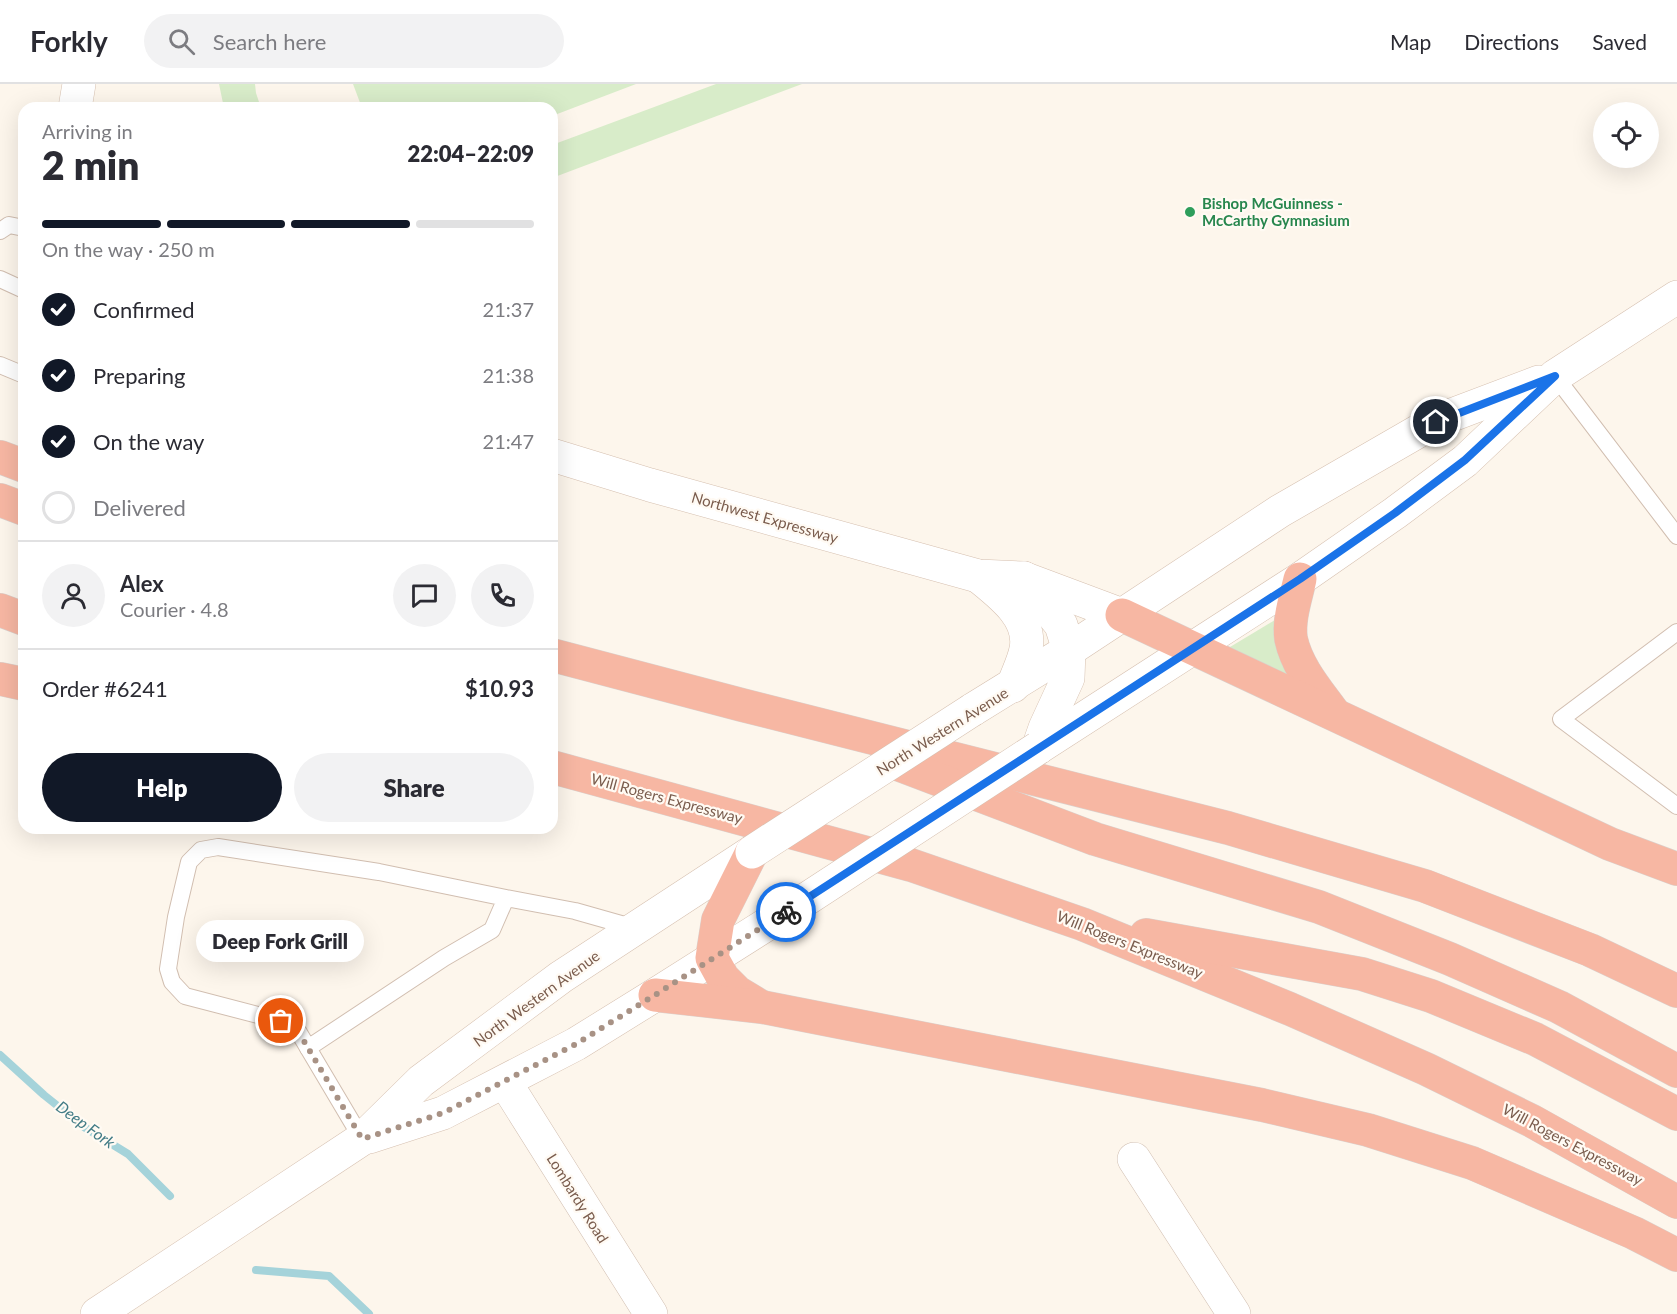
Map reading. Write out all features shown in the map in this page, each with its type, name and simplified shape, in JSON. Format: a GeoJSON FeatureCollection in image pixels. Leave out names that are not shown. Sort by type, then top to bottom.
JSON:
{"type":"FeatureCollection","features":[{"type":"Feature","properties":{"kind":"highway"},"geometry":{"type":"LineString","coordinates":[[0,457],[18,464]]}},
{"type":"Feature","properties":{"kind":"highway"},"geometry":{"type":"LineString","coordinates":[[0,500],[18,507]]}},
{"type":"Feature","properties":{"kind":"highway"},"geometry":{"type":"LineString","coordinates":[[1300,579],[1292,618],[1291,638],[1300,665],[1336,716]]}},
{"type":"Feature","properties":{"kind":"highway"},"geometry":{"type":"LineString","coordinates":[[0,610],[18,617]]}},
{"type":"Feature","properties":{"kind":"highway"},"geometry":{"type":"LineString","coordinates":[[1122,615],[1610,844],[1677,869]]}},
{"type":"Feature","properties":{"kind":"highway"},"geometry":{"type":"LineString","coordinates":[[558,657],[1228,828],[1425,886],[1590,950],[1677,991]]}},
{"type":"Feature","properties":{"kind":"highway"},"geometry":{"type":"LineString","coordinates":[[0,679],[18,683]]}},
{"type":"Feature","properties":{"kind":"highway"},"geometry":{"type":"LineString","coordinates":[[742,705],[1095,839],[1319,907],[1450,959],[1559,1007],[1677,1071]]}},
{"type":"Feature","properties":{"kind":"highway","name":"Will Rogers Expressway"},"geometry":{"type":"LineString","coordinates":[[558,769],[911,866],[1082,924],[1290,1009],[1426,1069],[1532,1120],[1677,1202]]}},
{"type":"Feature","properties":{"kind":"highway"},"geometry":{"type":"LineString","coordinates":[[752,852],[725,880],[712,958],[723,978],[737,992],[762,1007]]}},
{"type":"Feature","properties":{"kind":"highway"},"geometry":{"type":"LineString","coordinates":[[1082,924],[1372,977],[1431,996],[1535,1039],[1677,1114]]}},
{"type":"Feature","properties":{"kind":"highway"},"geometry":{"type":"LineString","coordinates":[[655,995],[762,1007],[1262,1105],[1368,1130],[1472,1163],[1634,1233],[1677,1255]]}},
{"type":"Feature","properties":{"kind":"main road"},"geometry":{"type":"LineString","coordinates":[[76,102],[79,84]]}},
{"type":"Feature","properties":{"kind":"main road","name":"North Western Avenue"},"geometry":{"type":"LineString","coordinates":[[362,1139],[443,1113],[576,1044],[802,902],[1048,737],[1300,579],[1395,513],[1465,460],[1555,376],[1677,297]]}},
{"type":"Feature","properties":{"kind":"main road","name":"North Western Avenue"},"geometry":{"type":"LineString","coordinates":[[752,852],[1069,650],[1280,511],[1436,422],[1555,376]]}},
{"type":"Feature","properties":{"kind":"main road","name":"Northwest Expressway"},"geometry":{"type":"LineString","coordinates":[[558,457],[650,485],[978,576],[1023,578],[1122,615]]}},
{"type":"Feature","properties":{"kind":"main road","name":"Northwest Expressway"},"geometry":{"type":"LineString","coordinates":[[978,576],[1008,601],[1023,626],[1026,649],[1013,686]]}},
{"type":"Feature","properties":{"kind":"main road"},"geometry":{"type":"LineString","coordinates":[[1023,578],[1061,625],[1069,650],[1068,678],[1048,737]]}},
{"type":"Feature","properties":{"kind":"main road","name":"North Western Avenue"},"geometry":{"type":"LineString","coordinates":[[97,1314],[362,1139],[422,1081],[561,977],[636,928],[725,880]]}},
{"type":"Feature","properties":{"kind":"main road","name":"Lombardy Road"},"geometry":{"type":"LineString","coordinates":[[505,1082],[651,1314]]}},
{"type":"Feature","properties":{"kind":"main road"},"geometry":{"type":"LineString","coordinates":[[1134,1159],[1234,1314]]}},
{"type":"Feature","properties":{"kind":"lane"},"geometry":{"type":"LineString","coordinates":[[0,231],[9,225],[18,227]]}},
{"type":"Feature","properties":{"kind":"lane"},"geometry":{"type":"LineString","coordinates":[[0,279],[18,287]]}},
{"type":"Feature","properties":{"kind":"lane"},"geometry":{"type":"LineString","coordinates":[[0,365],[18,372]]}},
{"type":"Feature","properties":{"kind":"lane"},"geometry":{"type":"LineString","coordinates":[[1555,376],[1677,536]]}},
{"type":"Feature","properties":{"kind":"lane"},"geometry":{"type":"LineString","coordinates":[[1677,632],[1561,719],[1677,806]]}},
{"type":"Feature","properties":{"kind":"lane"},"geometry":{"type":"LineString","coordinates":[[362,1139],[298,1031],[281,1021],[185,996],[172,982],[168,969],[176,917],[189,862],[201,850],[218,847],[380,872],[575,911],[636,928]]}},
{"type":"Feature","properties":{"kind":"lane"},"geometry":{"type":"LineString","coordinates":[[308,1048],[444,958],[492,930],[506,898]]}},
{"type":"Feature","properties":{"kind":"green space"},"geometry":{"type":"Polygon","coordinates":[[[219,84],[255,84],[259,102],[223,102],[219,84]]]}},
{"type":"Feature","properties":{"kind":"green space"},"geometry":{"type":"Polygon","coordinates":[[[353,84],[636,84],[558,114],[558,102],[360,102],[353,84]]]}},
{"type":"Feature","properties":{"kind":"green space"},"geometry":{"type":"Polygon","coordinates":[[[716,84],[802,84],[558,176],[558,143],[716,84]]]}},
{"type":"Feature","properties":{"kind":"green space"},"geometry":{"type":"Polygon","coordinates":[[[1280,617],[1309,691],[1225,650],[1280,617]]]}},
{"type":"Feature","properties":{"kind":"waterway","name":"Deep Fork"},"geometry":{"type":"LineString","coordinates":[[0,1055],[84,1127],[128,1154],[170,1196]]}},
{"type":"Feature","properties":{"kind":"waterway","name":"Deep Fork"},"geometry":{"type":"LineString","coordinates":[[256,1270],[329,1276],[369,1314]]}},
{"type":"Feature","properties":{"kind":"way so far"},"geometry":{"type":"LineString","coordinates":[[281,1021],[298,1031],[362,1139],[443,1113],[576,1044],[786,912]]}},
{"type":"Feature","properties":{"kind":"place","name":"Bishop McGuinness - McCarthy Gymnasium"},"geometry":{"type":"Point","coordinates":[1190,212]}},
{"type":"Feature","properties":{"kind":"place","name":"Deep Fork Grill"},"geometry":{"type":"Point","coordinates":[281,1021]}},
{"type":"Feature","properties":{"kind":"route"},"geometry":{"type":"LineString","coordinates":[[786,912],[1300,579],[1395,513],[1465,460],[1555,376],[1436,422]]}}]}
